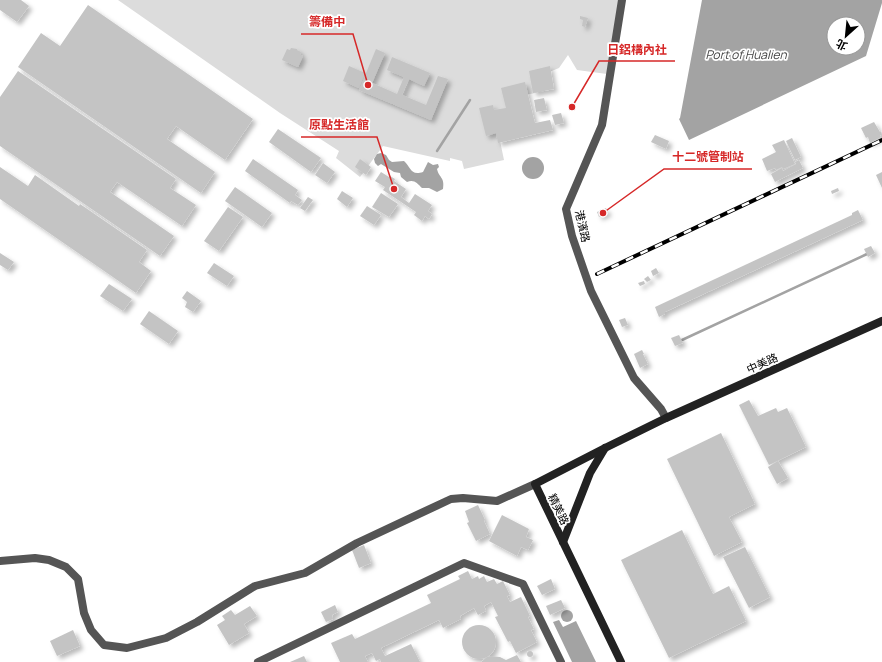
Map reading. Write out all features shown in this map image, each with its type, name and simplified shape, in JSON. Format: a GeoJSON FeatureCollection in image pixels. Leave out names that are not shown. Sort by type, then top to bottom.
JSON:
{"type":"FeatureCollection","features":[{"type":"Feature","properties":{"kind":"main road","name":"中美路"},"geometry":{"type":"LineString","coordinates":[[605,448],[666,418],[882,321]]}},
{"type":"Feature","properties":{"kind":"main road"},"geometry":{"type":"LineString","coordinates":[[535,484],[605,448]]}},
{"type":"Feature","properties":{"kind":"main road"},"geometry":{"type":"LineString","coordinates":[[563,542],[590,473],[605,448]]}},
{"type":"Feature","properties":{"kind":"main road","name":"精美路"},"geometry":{"type":"LineString","coordinates":[[535,484],[621,662]]}},
{"type":"Feature","properties":{"kind":"street","name":"港濱路"},"geometry":{"type":"LineString","coordinates":[[622,0],[602,125],[566,209],[572,236],[591,291],[634,378],[661,409],[666,418]]}},
{"type":"Feature","properties":{"kind":"street"},"geometry":{"type":"LineString","coordinates":[[0,561],[35,558],[49,560],[66,567],[78,580],[84,613],[90,630],[104,644],[128,648],[166,638],[197,622],[255,586],[305,573],[358,544],[451,499],[497,500],[535,484]]}},
{"type":"Feature","properties":{"kind":"street"},"geometry":{"type":"LineString","coordinates":[[258,662],[464,563],[523,584],[561,662]]}},
{"type":"Feature","properties":{"kind":"shaded area"},"geometry":{"type":"Polygon","coordinates":[[[118,0],[619,0],[607,74],[577,70],[568,55],[559,68],[542,75],[545,91],[520,96],[523,111],[495,117],[504,160],[464,169],[462,161],[450,158],[450,161],[383,146],[360,177],[336,158],[339,151],[280,113],[118,0]]]}},
{"type":"Feature","properties":{"kind":"water","name":"Port of Hualien"},"geometry":{"type":"Polygon","coordinates":[[[702,0],[882,0],[866,56],[689,140],[679,119],[702,0]]]}},
{"type":"Feature","properties":{"kind":"water"},"geometry":{"type":"Polygon","coordinates":[[[381,153],[386,155],[392,162],[404,161],[413,172],[416,173],[423,172],[428,162],[433,165],[438,164],[439,167],[437,169],[443,180],[443,189],[437,192],[429,188],[422,188],[414,181],[407,182],[401,177],[400,173],[394,172],[381,164],[378,166],[374,159],[377,154],[381,153]]]}},
{"type":"Feature","properties":{"kind":"water"},"geometry":{"type":"Polygon","coordinates":[[[533,157],[541,160],[544,168],[541,176],[533,179],[525,176],[522,168],[525,160],[533,157]]]}},
{"type":"Feature","properties":{"kind":"water"},"geometry":{"type":"Polygon","coordinates":[[[565,610],[569,610],[573,616],[569,622],[565,622],[561,618],[561,614],[565,610]]]}},
{"type":"Feature","properties":{"kind":"water"},"geometry":{"type":"Polygon","coordinates":[[[559,620],[563,627],[576,621],[596,662],[572,662],[553,622],[559,620]]]}},
{"type":"Feature","properties":{"kind":"building"},"geometry":{"type":"Polygon","coordinates":[[[0,0],[21,0],[29,6],[17,22],[0,10],[0,0]]]}},
{"type":"Feature","properties":{"kind":"building"},"geometry":{"type":"Polygon","coordinates":[[[88,5],[253,119],[225,160],[176,126],[167,139],[215,172],[201,193],[18,67],[41,33],[60,46],[88,5]]]}},
{"type":"Feature","properties":{"kind":"building"},"geometry":{"type":"Polygon","coordinates":[[[580,16],[588,18],[585,27],[582,26],[583,20],[580,19],[580,16]]]}},
{"type":"Feature","properties":{"kind":"building"},"geometry":{"type":"Polygon","coordinates":[[[291,48],[297,49],[301,52],[300,55],[303,56],[298,67],[282,60],[287,49],[290,50],[291,48]]]}},
{"type":"Feature","properties":{"kind":"building"},"geometry":{"type":"Polygon","coordinates":[[[376,49],[385,53],[372,83],[397,94],[404,77],[387,70],[392,57],[430,73],[424,86],[409,79],[402,95],[426,105],[438,76],[448,79],[431,120],[359,90],[376,49]]]}},
{"type":"Feature","properties":{"kind":"building"},"geometry":{"type":"Polygon","coordinates":[[[349,66],[365,73],[359,88],[343,81],[349,66]]]}},
{"type":"Feature","properties":{"kind":"building"},"geometry":{"type":"Polygon","coordinates":[[[550,66],[554,89],[533,93],[529,71],[550,66]]]}},
{"type":"Feature","properties":{"kind":"building"},"geometry":{"type":"Polygon","coordinates":[[[18,71],[176,179],[170,188],[196,205],[182,226],[117,182],[110,192],[174,236],[160,256],[0,146],[0,97],[18,71]]]}},
{"type":"Feature","properties":{"kind":"building"},"geometry":{"type":"Polygon","coordinates":[[[525,82],[535,123],[550,120],[553,130],[498,143],[496,133],[486,136],[479,108],[493,105],[494,110],[506,108],[501,88],[525,82]]]}},
{"type":"Feature","properties":{"kind":"building"},"geometry":{"type":"Polygon","coordinates":[[[544,98],[547,110],[536,112],[534,100],[544,98]]]}},
{"type":"Feature","properties":{"kind":"building"},"geometry":{"type":"Polygon","coordinates":[[[561,113],[564,123],[555,125],[552,115],[561,113]]]}},
{"type":"Feature","properties":{"kind":"building"},"geometry":{"type":"Polygon","coordinates":[[[874,122],[880,132],[881,131],[882,135],[870,143],[868,137],[866,138],[861,128],[874,122]]]}},
{"type":"Feature","properties":{"kind":"building"},"geometry":{"type":"Polygon","coordinates":[[[278,129],[321,158],[311,172],[269,142],[278,129]]]}},
{"type":"Feature","properties":{"kind":"building"},"geometry":{"type":"Polygon","coordinates":[[[655,135],[669,141],[666,149],[651,142],[655,135]]]}},
{"type":"Feature","properties":{"kind":"building"},"geometry":{"type":"Polygon","coordinates":[[[792,138],[801,157],[795,160],[786,141],[792,138]]]}},
{"type":"Feature","properties":{"kind":"building"},"geometry":{"type":"Polygon","coordinates":[[[784,140],[795,164],[783,169],[782,167],[776,170],[775,168],[767,171],[762,159],[776,152],[772,145],[784,140]]]}},
{"type":"Feature","properties":{"kind":"building"},"geometry":{"type":"Polygon","coordinates":[[[253,159],[298,190],[295,195],[302,200],[298,205],[291,201],[290,203],[245,171],[253,159]]]}},
{"type":"Feature","properties":{"kind":"building"},"geometry":{"type":"Polygon","coordinates":[[[360,159],[371,167],[366,175],[355,167],[360,159]]]}},
{"type":"Feature","properties":{"kind":"building"},"geometry":{"type":"Polygon","coordinates":[[[799,160],[803,168],[775,182],[771,174],[782,168],[783,171],[796,164],[795,162],[799,160]]]}},
{"type":"Feature","properties":{"kind":"building"},"geometry":{"type":"Polygon","coordinates":[[[323,163],[335,172],[327,183],[315,175],[323,163]]]}},
{"type":"Feature","properties":{"kind":"building"},"geometry":{"type":"Polygon","coordinates":[[[0,167],[28,186],[35,175],[79,206],[80,204],[147,250],[139,262],[151,271],[136,293],[0,199],[0,167]]]}},
{"type":"Feature","properties":{"kind":"building"},"geometry":{"type":"Polygon","coordinates":[[[381,172],[395,179],[394,181],[406,189],[401,197],[409,203],[415,194],[432,205],[428,211],[432,214],[429,219],[425,216],[422,221],[414,215],[416,212],[383,190],[385,187],[375,181],[381,172]]]}},
{"type":"Feature","properties":{"kind":"building"},"geometry":{"type":"Polygon","coordinates":[[[882,172],[882,188],[876,175],[882,172]]]}},
{"type":"Feature","properties":{"kind":"building"},"geometry":{"type":"Polygon","coordinates":[[[235,187],[272,213],[262,227],[225,201],[235,187]]]}},
{"type":"Feature","properties":{"kind":"building"},"geometry":{"type":"Polygon","coordinates":[[[838,188],[839,191],[832,194],[831,191],[838,188]]]}},
{"type":"Feature","properties":{"kind":"building"},"geometry":{"type":"Polygon","coordinates":[[[342,191],[353,198],[347,207],[337,199],[342,191]]]}},
{"type":"Feature","properties":{"kind":"building"},"geometry":{"type":"Polygon","coordinates":[[[381,193],[398,204],[389,217],[372,207],[381,193]]]}},
{"type":"Feature","properties":{"kind":"building"},"geometry":{"type":"Polygon","coordinates":[[[308,197],[313,200],[305,211],[300,208],[308,197]]]}},
{"type":"Feature","properties":{"kind":"building"},"geometry":{"type":"Polygon","coordinates":[[[367,206],[381,215],[374,225],[360,216],[367,206]]]}},
{"type":"Feature","properties":{"kind":"building"},"geometry":{"type":"Polygon","coordinates":[[[228,207],[243,217],[219,251],[204,241],[228,207]]]}},
{"type":"Feature","properties":{"kind":"building"},"geometry":{"type":"Polygon","coordinates":[[[606,208],[608,213],[599,217],[597,212],[606,208]]]}},
{"type":"Feature","properties":{"kind":"building"},"geometry":{"type":"Polygon","coordinates":[[[858,210],[863,220],[665,312],[665,314],[659,317],[655,307],[852,215],[852,213],[858,210]]]}},
{"type":"Feature","properties":{"kind":"building"},"geometry":{"type":"Polygon","coordinates":[[[871,246],[875,253],[868,257],[864,249],[871,246]]]}},
{"type":"Feature","properties":{"kind":"building"},"geometry":{"type":"Polygon","coordinates":[[[0,253],[14,262],[8,270],[0,265],[0,253]]]}},
{"type":"Feature","properties":{"kind":"building"},"geometry":{"type":"Polygon","coordinates":[[[214,263],[234,276],[227,286],[207,273],[214,263]]]}},
{"type":"Feature","properties":{"kind":"building"},"geometry":{"type":"Polygon","coordinates":[[[656,268],[659,273],[653,276],[651,271],[656,268]]]}},
{"type":"Feature","properties":{"kind":"building"},"geometry":{"type":"Polygon","coordinates":[[[648,276],[651,280],[647,282],[644,279],[648,276]]]}},
{"type":"Feature","properties":{"kind":"building"},"geometry":{"type":"Polygon","coordinates":[[[644,281],[645,284],[640,286],[638,283],[644,281]]]}},
{"type":"Feature","properties":{"kind":"building"},"geometry":{"type":"Polygon","coordinates":[[[109,284],[132,299],[123,311],[100,296],[109,284]]]}},
{"type":"Feature","properties":{"kind":"building"},"geometry":{"type":"Polygon","coordinates":[[[187,291],[201,301],[193,312],[185,307],[187,302],[182,298],[187,291]]]}},
{"type":"Feature","properties":{"kind":"building"},"geometry":{"type":"Polygon","coordinates":[[[149,311],[178,331],[169,344],[140,324],[149,311]]]}},
{"type":"Feature","properties":{"kind":"building"},"geometry":{"type":"Polygon","coordinates":[[[625,318],[628,325],[622,327],[619,320],[625,318]]]}},
{"type":"Feature","properties":{"kind":"building"},"geometry":{"type":"Polygon","coordinates":[[[679,335],[683,343],[675,346],[671,338],[679,335]]]}},
{"type":"Feature","properties":{"kind":"building"},"geometry":{"type":"Polygon","coordinates":[[[642,350],[648,364],[640,368],[634,354],[642,350]]]}},
{"type":"Feature","properties":{"kind":"building"},"geometry":{"type":"Polygon","coordinates":[[[749,400],[758,416],[776,408],[778,412],[787,408],[806,447],[769,465],[739,405],[749,400]]]}},
{"type":"Feature","properties":{"kind":"building"},"geometry":{"type":"Polygon","coordinates":[[[721,433],[755,504],[729,517],[742,542],[714,556],[667,459],[721,433]]]}},
{"type":"Feature","properties":{"kind":"building"},"geometry":{"type":"Polygon","coordinates":[[[778,461],[788,478],[777,484],[768,467],[778,461]]]}},
{"type":"Feature","properties":{"kind":"building"},"geometry":{"type":"Polygon","coordinates":[[[478,505],[490,534],[476,541],[467,523],[469,522],[465,511],[478,505]]]}},
{"type":"Feature","properties":{"kind":"building"},"geometry":{"type":"Polygon","coordinates":[[[502,515],[529,529],[526,537],[533,540],[528,550],[521,547],[517,556],[489,541],[502,515]]]}},
{"type":"Feature","properties":{"kind":"building"},"geometry":{"type":"Polygon","coordinates":[[[682,530],[713,594],[729,586],[746,621],[669,658],[621,560],[682,530]]]}},
{"type":"Feature","properties":{"kind":"building"},"geometry":{"type":"Polygon","coordinates":[[[364,545],[371,563],[359,568],[352,550],[364,545]]]}},
{"type":"Feature","properties":{"kind":"building"},"geometry":{"type":"Polygon","coordinates":[[[745,547],[770,597],[749,608],[723,557],[745,547]]]}},
{"type":"Feature","properties":{"kind":"building"},"geometry":{"type":"Polygon","coordinates":[[[468,571],[472,579],[478,576],[479,579],[484,576],[487,582],[494,579],[497,584],[503,581],[510,595],[507,596],[510,602],[521,597],[530,616],[528,617],[534,629],[531,630],[537,642],[516,653],[510,641],[508,642],[495,617],[498,616],[491,602],[484,606],[486,611],[478,615],[474,608],[460,616],[461,619],[443,628],[439,620],[381,648],[385,656],[411,644],[420,662],[381,662],[380,659],[376,661],[372,653],[365,656],[368,662],[340,662],[331,643],[352,634],[355,639],[431,603],[427,595],[460,579],[458,576],[468,571]]]}},
{"type":"Feature","properties":{"kind":"building"},"geometry":{"type":"Polygon","coordinates":[[[551,579],[555,589],[542,595],[537,586],[551,579]]]}},
{"type":"Feature","properties":{"kind":"building"},"geometry":{"type":"Polygon","coordinates":[[[561,600],[565,608],[550,615],[546,606],[561,600]]]}},
{"type":"Feature","properties":{"kind":"building"},"geometry":{"type":"Polygon","coordinates":[[[335,605],[338,612],[332,615],[333,619],[326,622],[321,612],[335,605]]]}},
{"type":"Feature","properties":{"kind":"building"},"geometry":{"type":"Polygon","coordinates":[[[250,606],[257,616],[244,624],[249,633],[229,645],[217,625],[225,620],[222,616],[231,610],[235,615],[250,606]]]}},
{"type":"Feature","properties":{"kind":"building"},"geometry":{"type":"Polygon","coordinates":[[[479,625],[491,630],[496,642],[491,654],[479,659],[467,654],[462,642],[467,630],[479,625]]]}},
{"type":"Feature","properties":{"kind":"building"},"geometry":{"type":"Polygon","coordinates":[[[73,630],[80,646],[57,656],[50,641],[73,630]]]}},
{"type":"Feature","properties":{"kind":"building"},"geometry":{"type":"Polygon","coordinates":[[[530,651],[533,654],[530,657],[527,654],[530,651]]]}},
{"type":"Feature","properties":{"kind":"building"},"geometry":{"type":"Polygon","coordinates":[[[517,655],[521,662],[481,662],[487,657],[491,656],[500,657],[506,660],[517,655]]]}},
{"type":"Feature","properties":{"kind":"building"},"geometry":{"type":"Polygon","coordinates":[[[304,656],[307,662],[290,662],[304,656]]]}},
{"type":"Feature","properties":{"kind":"waterway"},"geometry":{"type":"LineString","coordinates":[[437,151],[470,100]]}},
{"type":"Feature","properties":{"kind":"waterway"},"geometry":{"type":"LineString","coordinates":[[682,340],[867,254]]}},
{"type":"Feature","properties":{"kind":"railway"},"geometry":{"type":"LineString","coordinates":[[597,274],[882,140]]}},
{"type":"Feature","properties":{"kind":"place","name":"籌備中"},"geometry":{"type":"Point","coordinates":[368,85]}},
{"type":"Feature","properties":{"kind":"place","name":"日鋁構內社"},"geometry":{"type":"Point","coordinates":[572,107]}},
{"type":"Feature","properties":{"kind":"place","name":"原點生活館"},"geometry":{"type":"Point","coordinates":[394,189]}},
{"type":"Feature","properties":{"kind":"place","name":"十二號管制站"},"geometry":{"type":"Point","coordinates":[603,213]}}]}
